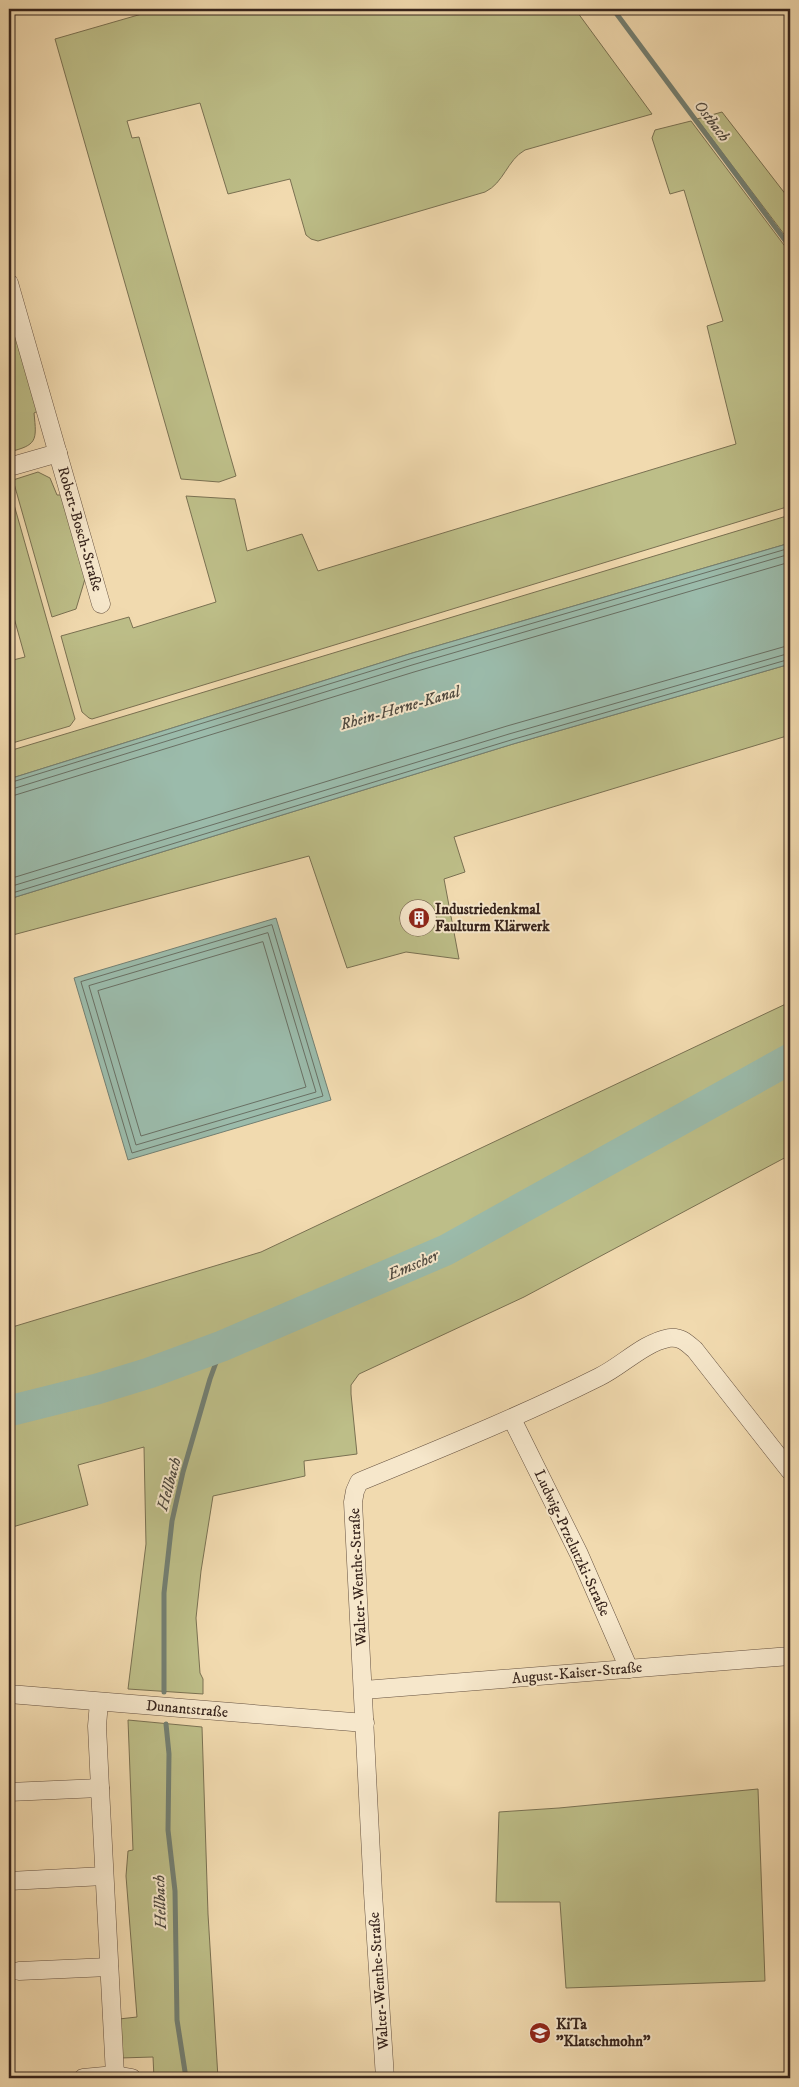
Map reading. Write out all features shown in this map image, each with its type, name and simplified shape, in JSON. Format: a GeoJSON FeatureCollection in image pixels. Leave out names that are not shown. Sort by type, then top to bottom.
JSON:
{"type":"FeatureCollection","features":[{"type":"Feature","properties":{"kind":"street","name":"Robert-Bosch-Straße"},"geometry":{"type":"LineString","coordinates":[[10,289],[102,604]]}},
{"type":"Feature","properties":{"kind":"street","name":"Robert-Bosch-Straße"},"geometry":{"type":"LineString","coordinates":[[9,467],[58,454]]}},
{"type":"Feature","properties":{"kind":"street","name":"Walter-Wenthe-Straße"},"geometry":{"type":"LineString","coordinates":[[385,2078],[364,1723],[354,1502],[355,1491],[359,1482],[512,1419],[601,1376],[653,1344],[670,1338],[684,1340],[701,1357],[790,1471]]}},
{"type":"Feature","properties":{"kind":"street","name":"Ludwig-Przelutzki-Straße"},"geometry":{"type":"LineString","coordinates":[[512,1419],[579,1554],[629,1669]]}},
{"type":"Feature","properties":{"kind":"street","name":"August-Kaiser-Straße"},"geometry":{"type":"LineString","coordinates":[[364,1690],[790,1656]]}},
{"type":"Feature","properties":{"kind":"street","name":"Dunantstraße"},"geometry":{"type":"LineString","coordinates":[[9,1694],[364,1723]]}},
{"type":"Feature","properties":{"kind":"street"},"geometry":{"type":"LineString","coordinates":[[83,2078],[124,2077],[109,1967],[97,1726],[99,1702]]}},
{"type":"Feature","properties":{"kind":"street"},"geometry":{"type":"LineString","coordinates":[[9,1792],[100,1788]]}},
{"type":"Feature","properties":{"kind":"street"},"geometry":{"type":"LineString","coordinates":[[9,1881],[104,1876]]}},
{"type":"Feature","properties":{"kind":"street"},"geometry":{"type":"LineString","coordinates":[[19,1971],[109,1967]]}},
{"type":"Feature","properties":{"kind":"green space"},"geometry":{"type":"Polygon","coordinates":[[[159,9],[575,9],[652,114],[525,150],[519,154],[497,183],[485,192],[318,241],[306,235],[290,179],[228,194],[200,103],[127,121],[132,138],[139,137],[236,476],[219,482],[181,479],[55,39],[159,9]]]}},
{"type":"Feature","properties":{"kind":"green space"},"geometry":{"type":"Polygon","coordinates":[[[722,112],[790,200],[790,242],[697,119],[722,112]]]}},
{"type":"Feature","properties":{"kind":"green space"},"geometry":{"type":"Polygon","coordinates":[[[691,121],[790,253],[790,506],[92,719],[82,712],[61,636],[129,617],[133,628],[216,602],[186,496],[235,499],[247,551],[302,534],[318,571],[736,444],[707,326],[723,321],[684,190],[670,194],[652,138],[655,130],[691,121]]]}},
{"type":"Feature","properties":{"kind":"green space"},"geometry":{"type":"Polygon","coordinates":[[[9,328],[12,337],[16,337],[38,411],[34,413],[35,436],[33,440],[25,447],[9,452],[9,328]]]}},
{"type":"Feature","properties":{"kind":"green space"},"geometry":{"type":"Polygon","coordinates":[[[38,472],[50,478],[57,495],[62,495],[85,579],[76,609],[52,617],[13,480],[38,472]]]}},
{"type":"Feature","properties":{"kind":"green space"},"geometry":{"type":"Polygon","coordinates":[[[9,487],[75,719],[70,726],[9,744],[9,661],[25,657],[9,600],[9,487]]]}},
{"type":"Feature","properties":{"kind":"green space"},"geometry":{"type":"Polygon","coordinates":[[[790,515],[790,543],[409,654],[9,779],[9,751],[790,515]]]}},
{"type":"Feature","properties":{"kind":"green space"},"geometry":{"type":"Polygon","coordinates":[[[790,664],[790,735],[454,837],[465,872],[444,879],[459,959],[406,952],[347,968],[309,856],[9,936],[9,899],[513,744],[790,664]]]}},
{"type":"Feature","properties":{"kind":"green space"},"geometry":{"type":"Polygon","coordinates":[[[790,1002],[790,1155],[524,1297],[359,1374],[351,1385],[357,1454],[304,1461],[305,1476],[213,1496],[201,1571],[196,1618],[203,1694],[128,1689],[146,1544],[144,1447],[78,1465],[88,1505],[9,1528],[9,1328],[261,1252],[790,1002]]]}},
{"type":"Feature","properties":{"kind":"green space"},"geometry":{"type":"Polygon","coordinates":[[[128,1720],[202,1727],[208,1914],[218,2078],[154,2078],[153,2057],[120,2058],[119,2019],[137,2017],[126,1876],[128,1851],[133,1850],[128,1720]]]}},
{"type":"Feature","properties":{"kind":"green space"},"geometry":{"type":"Polygon","coordinates":[[[758,1789],[765,1981],[566,1988],[560,1902],[496,1902],[499,1812],[758,1789]]]}},
{"type":"Feature","properties":{"kind":"water","name":"Rhein-Herne-Kanal"},"geometry":{"type":"Polygon","coordinates":[[[790,543],[790,664],[513,744],[9,899],[9,779],[409,654],[790,543]]]}},
{"type":"Feature","properties":{"kind":"water"},"geometry":{"type":"Polygon","coordinates":[[[276,918],[331,1100],[128,1160],[74,978],[276,918]]]}},
{"type":"Feature","properties":{"kind":"waterway","name":"Ostbach"},"geometry":{"type":"LineString","coordinates":[[613,9],[790,247]]}},
{"type":"Feature","properties":{"kind":"waterway","name":"Emscher"},"geometry":{"type":"LineString","coordinates":[[9,1411],[97,1389],[149,1373],[222,1346],[446,1250],[790,1059]]}},
{"type":"Feature","properties":{"kind":"waterway","name":"Hellbach"},"geometry":{"type":"LineString","coordinates":[[164,1692],[164,1593],[172,1521],[183,1472],[210,1379],[222,1346]]}},
{"type":"Feature","properties":{"kind":"waterway","name":"Hellbach"},"geometry":{"type":"LineString","coordinates":[[166,1724],[169,1754],[168,1830],[175,1891],[177,2020],[186,2078]]}},
{"type":"Feature","properties":{"kind":"place","name":"Industriedenkmal Faulturm Klärwerk"},"geometry":{"type":"Point","coordinates":[419,918]}},
{"type":"Feature","properties":{"kind":"place","name":"KiTa \"Klatschmohn\""},"geometry":{"type":"Point","coordinates":[540,2033]}}]}
